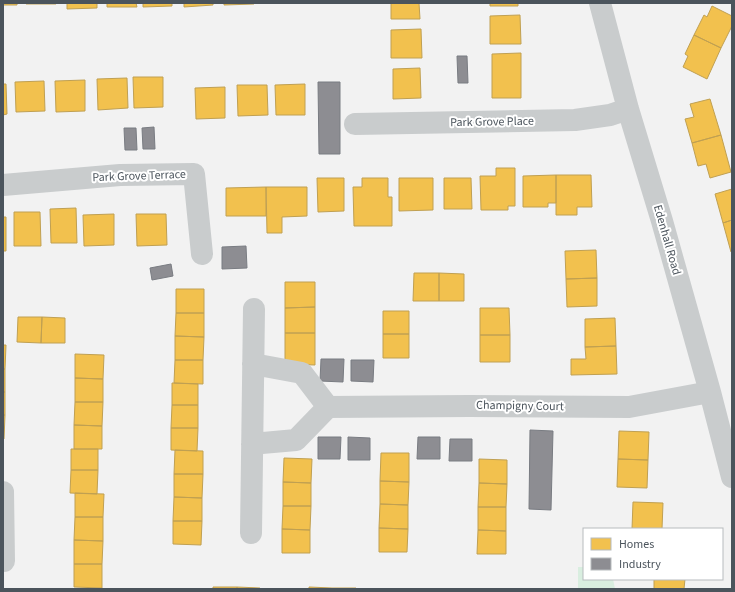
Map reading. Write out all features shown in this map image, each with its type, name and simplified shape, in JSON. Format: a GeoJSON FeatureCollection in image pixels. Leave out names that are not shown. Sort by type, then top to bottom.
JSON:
{"type":"FeatureCollection","features":[{"type":"Feature","properties":{"kind":"street","name":"Edenhall Road"},"geometry":{"type":"LineString","coordinates":[[600,3],[628,109],[662,221],[710,392],[732,477]]}},
{"type":"Feature","properties":{"kind":"street","name":"Park Grove Place"},"geometry":{"type":"LineString","coordinates":[[355,124],[575,120],[610,114],[628,109]]}},
{"type":"Feature","properties":{"kind":"street","name":"Park Grove Terrace"},"geometry":{"type":"LineString","coordinates":[[3,185],[120,174],[194,174],[202,254]]}},
{"type":"Feature","properties":{"kind":"street"},"geometry":{"type":"LineString","coordinates":[[251,533],[254,309]]}},
{"type":"Feature","properties":{"kind":"street"},"geometry":{"type":"LineString","coordinates":[[252,444],[296,440],[328,406],[302,373],[253,364]]}},
{"type":"Feature","properties":{"kind":"street","name":"Champigny Court"},"geometry":{"type":"LineString","coordinates":[[328,406],[629,407],[710,392]]}},
{"type":"Feature","properties":{"kind":"street"},"geometry":{"type":"LineString","coordinates":[[3,492],[4,561]]}},
{"type":"Feature","properties":{"kind":"green space"},"geometry":{"type":"Polygon","coordinates":[[[578,567],[583,567],[583,580],[613,580],[615,589],[578,589],[578,567]]]}},
{"type":"Feature","properties":{"kind":"building: Homes"},"geometry":{"type":"Polygon","coordinates":[[[3,3],[17,3],[17,5],[3,5],[3,3]]]}},
{"type":"Feature","properties":{"kind":"building: Homes"},"geometry":{"type":"Polygon","coordinates":[[[55,3],[56,4],[26,4],[55,3]]]}},
{"type":"Feature","properties":{"kind":"building: Homes"},"geometry":{"type":"Polygon","coordinates":[[[67,3],[97,3],[97,8],[67,9],[67,3]]]}},
{"type":"Feature","properties":{"kind":"building: Homes"},"geometry":{"type":"Polygon","coordinates":[[[107,3],[136,3],[137,7],[107,7],[107,3]]]}},
{"type":"Feature","properties":{"kind":"building: Homes"},"geometry":{"type":"Polygon","coordinates":[[[143,3],[172,3],[172,6],[143,7],[143,3]]]}},
{"type":"Feature","properties":{"kind":"building: Homes"},"geometry":{"type":"Polygon","coordinates":[[[184,3],[213,3],[213,5],[184,7],[184,3]]]}},
{"type":"Feature","properties":{"kind":"building: Homes"},"geometry":{"type":"Polygon","coordinates":[[[224,3],[254,3],[254,4],[224,5],[224,3]]]}},
{"type":"Feature","properties":{"kind":"building: Homes"},"geometry":{"type":"Polygon","coordinates":[[[391,3],[419,3],[420,19],[391,19],[391,3]]]}},
{"type":"Feature","properties":{"kind":"building: Homes"},"geometry":{"type":"Polygon","coordinates":[[[490,3],[518,3],[518,6],[490,6],[490,3]]]}},
{"type":"Feature","properties":{"kind":"building: Homes"},"geometry":{"type":"Polygon","coordinates":[[[712,6],[732,16],[732,26],[721,48],[694,35],[704,15],[707,17],[712,6]]]}},
{"type":"Feature","properties":{"kind":"building: Homes"},"geometry":{"type":"Polygon","coordinates":[[[520,15],[521,44],[490,44],[490,16],[520,15]]]}},
{"type":"Feature","properties":{"kind":"building: Homes"},"geometry":{"type":"Polygon","coordinates":[[[421,29],[422,58],[391,58],[391,30],[421,29]]]}},
{"type":"Feature","properties":{"kind":"building: Homes"},"geometry":{"type":"Polygon","coordinates":[[[694,35],[721,48],[707,79],[683,67],[688,56],[685,54],[694,35]]]}},
{"type":"Feature","properties":{"kind":"building: Homes"},"geometry":{"type":"Polygon","coordinates":[[[521,53],[521,98],[492,98],[492,54],[521,53]]]}},
{"type":"Feature","properties":{"kind":"building: Homes"},"geometry":{"type":"Polygon","coordinates":[[[420,68],[421,98],[393,99],[393,69],[420,68]]]}},
{"type":"Feature","properties":{"kind":"building: Homes"},"geometry":{"type":"Polygon","coordinates":[[[133,77],[163,77],[163,107],[134,108],[133,77]]]}},
{"type":"Feature","properties":{"kind":"building: Homes"},"geometry":{"type":"Polygon","coordinates":[[[127,78],[128,108],[98,110],[97,79],[127,78]]]}},
{"type":"Feature","properties":{"kind":"building: Homes"},"geometry":{"type":"Polygon","coordinates":[[[85,80],[85,111],[56,112],[55,81],[85,80]]]}},
{"type":"Feature","properties":{"kind":"building: Homes"},"geometry":{"type":"Polygon","coordinates":[[[44,81],[45,111],[16,112],[15,82],[44,81]]]}},
{"type":"Feature","properties":{"kind":"building: Homes"},"geometry":{"type":"Polygon","coordinates":[[[3,84],[6,84],[7,114],[3,115],[3,84]]]}},
{"type":"Feature","properties":{"kind":"building: Homes"},"geometry":{"type":"Polygon","coordinates":[[[305,84],[305,115],[276,115],[275,85],[305,84]]]}},
{"type":"Feature","properties":{"kind":"building: Homes"},"geometry":{"type":"Polygon","coordinates":[[[237,85],[267,85],[268,115],[238,116],[237,85]]]}},
{"type":"Feature","properties":{"kind":"building: Homes"},"geometry":{"type":"Polygon","coordinates":[[[225,87],[225,118],[196,119],[195,88],[225,87]]]}},
{"type":"Feature","properties":{"kind":"building: Homes"},"geometry":{"type":"Polygon","coordinates":[[[710,99],[721,135],[692,143],[685,119],[694,117],[690,104],[710,99]]]}},
{"type":"Feature","properties":{"kind":"building: Homes"},"geometry":{"type":"Polygon","coordinates":[[[721,135],[731,172],[710,178],[706,164],[698,166],[692,143],[721,135]]]}},
{"type":"Feature","properties":{"kind":"building: Homes"},"geometry":{"type":"Polygon","coordinates":[[[496,168],[515,168],[515,206],[508,206],[508,210],[481,210],[480,176],[496,176],[496,168]]]}},
{"type":"Feature","properties":{"kind":"building: Homes"},"geometry":{"type":"Polygon","coordinates":[[[556,175],[591,175],[592,207],[577,207],[577,215],[556,215],[556,175]]]}},
{"type":"Feature","properties":{"kind":"building: Homes"},"geometry":{"type":"Polygon","coordinates":[[[556,175],[556,203],[548,203],[548,207],[523,207],[523,176],[556,175]]]}},
{"type":"Feature","properties":{"kind":"building: Homes"},"geometry":{"type":"Polygon","coordinates":[[[317,178],[344,178],[344,211],[318,212],[317,178]]]}},
{"type":"Feature","properties":{"kind":"building: Homes"},"geometry":{"type":"Polygon","coordinates":[[[362,178],[388,178],[388,197],[392,197],[392,226],[354,226],[353,187],[362,187],[362,178]]]}},
{"type":"Feature","properties":{"kind":"building: Homes"},"geometry":{"type":"Polygon","coordinates":[[[399,178],[433,178],[433,210],[399,211],[399,178]]]}},
{"type":"Feature","properties":{"kind":"building: Homes"},"geometry":{"type":"Polygon","coordinates":[[[444,178],[471,178],[472,209],[444,209],[444,178]]]}},
{"type":"Feature","properties":{"kind":"building: Homes"},"geometry":{"type":"Polygon","coordinates":[[[266,187],[307,187],[307,216],[282,217],[282,233],[267,233],[266,187]]]}},
{"type":"Feature","properties":{"kind":"building: Homes"},"geometry":{"type":"Polygon","coordinates":[[[266,187],[266,216],[226,216],[226,188],[266,187]]]}},
{"type":"Feature","properties":{"kind":"building: Homes"},"geometry":{"type":"Polygon","coordinates":[[[732,189],[732,220],[723,223],[715,194],[732,189]]]}},
{"type":"Feature","properties":{"kind":"building: Homes"},"geometry":{"type":"Polygon","coordinates":[[[76,208],[77,243],[51,243],[50,209],[76,208]]]}},
{"type":"Feature","properties":{"kind":"building: Homes"},"geometry":{"type":"Polygon","coordinates":[[[14,212],[40,212],[41,246],[14,246],[14,212]]]}},
{"type":"Feature","properties":{"kind":"building: Homes"},"geometry":{"type":"Polygon","coordinates":[[[114,214],[114,245],[84,246],[83,215],[114,214]]]}},
{"type":"Feature","properties":{"kind":"building: Homes"},"geometry":{"type":"Polygon","coordinates":[[[136,214],[166,214],[167,245],[137,246],[136,214]]]}},
{"type":"Feature","properties":{"kind":"building: Homes"},"geometry":{"type":"Polygon","coordinates":[[[3,217],[6,217],[6,251],[3,251],[3,217]]]}},
{"type":"Feature","properties":{"kind":"building: Homes"},"geometry":{"type":"Polygon","coordinates":[[[732,220],[732,251],[731,252],[723,223],[732,220]]]}},
{"type":"Feature","properties":{"kind":"building: Homes"},"geometry":{"type":"Polygon","coordinates":[[[596,250],[597,278],[566,279],[565,251],[596,250]]]}},
{"type":"Feature","properties":{"kind":"building: Homes"},"geometry":{"type":"Polygon","coordinates":[[[414,273],[439,273],[439,301],[413,301],[414,273]]]}},
{"type":"Feature","properties":{"kind":"building: Homes"},"geometry":{"type":"Polygon","coordinates":[[[439,273],[464,274],[464,301],[439,301],[439,273]]]}},
{"type":"Feature","properties":{"kind":"building: Homes"},"geometry":{"type":"Polygon","coordinates":[[[597,278],[597,306],[567,307],[566,279],[597,278]]]}},
{"type":"Feature","properties":{"kind":"building: Homes"},"geometry":{"type":"Polygon","coordinates":[[[285,282],[315,282],[315,307],[285,308],[285,282]]]}},
{"type":"Feature","properties":{"kind":"building: Homes"},"geometry":{"type":"Polygon","coordinates":[[[176,289],[204,289],[204,313],[176,313],[176,289]]]}},
{"type":"Feature","properties":{"kind":"building: Homes"},"geometry":{"type":"Polygon","coordinates":[[[315,307],[315,333],[285,333],[285,308],[315,307]]]}},
{"type":"Feature","properties":{"kind":"building: Homes"},"geometry":{"type":"Polygon","coordinates":[[[480,308],[509,308],[510,335],[480,335],[480,308]]]}},
{"type":"Feature","properties":{"kind":"building: Homes"},"geometry":{"type":"Polygon","coordinates":[[[383,311],[409,311],[409,334],[383,334],[383,311]]]}},
{"type":"Feature","properties":{"kind":"building: Homes"},"geometry":{"type":"Polygon","coordinates":[[[176,313],[204,313],[204,337],[175,336],[176,313]]]}},
{"type":"Feature","properties":{"kind":"building: Homes"},"geometry":{"type":"Polygon","coordinates":[[[18,317],[42,317],[41,343],[17,342],[18,317]]]}},
{"type":"Feature","properties":{"kind":"building: Homes"},"geometry":{"type":"Polygon","coordinates":[[[42,317],[65,318],[65,343],[41,343],[42,317]]]}},
{"type":"Feature","properties":{"kind":"building: Homes"},"geometry":{"type":"Polygon","coordinates":[[[615,318],[616,346],[585,347],[585,319],[615,318]]]}},
{"type":"Feature","properties":{"kind":"building: Homes"},"geometry":{"type":"Polygon","coordinates":[[[285,333],[315,333],[315,365],[285,364],[285,333]]]}},
{"type":"Feature","properties":{"kind":"building: Homes"},"geometry":{"type":"Polygon","coordinates":[[[383,334],[409,334],[409,358],[383,358],[383,334]]]}},
{"type":"Feature","properties":{"kind":"building: Homes"},"geometry":{"type":"Polygon","coordinates":[[[480,335],[510,335],[510,362],[480,362],[480,335]]]}},
{"type":"Feature","properties":{"kind":"building: Homes"},"geometry":{"type":"Polygon","coordinates":[[[175,336],[204,337],[203,360],[175,360],[175,336]]]}},
{"type":"Feature","properties":{"kind":"building: Homes"},"geometry":{"type":"Polygon","coordinates":[[[3,345],[6,345],[5,369],[3,369],[3,345]]]}},
{"type":"Feature","properties":{"kind":"building: Homes"},"geometry":{"type":"Polygon","coordinates":[[[616,346],[617,374],[571,375],[571,359],[586,359],[585,347],[616,346]]]}},
{"type":"Feature","properties":{"kind":"building: Homes"},"geometry":{"type":"Polygon","coordinates":[[[75,354],[104,355],[103,379],[75,378],[75,354]]]}},
{"type":"Feature","properties":{"kind":"building: Homes"},"geometry":{"type":"Polygon","coordinates":[[[175,360],[203,360],[203,384],[174,383],[175,360]]]}},
{"type":"Feature","properties":{"kind":"building: Homes"},"geometry":{"type":"Polygon","coordinates":[[[3,369],[5,369],[5,392],[3,392],[3,369]]]}},
{"type":"Feature","properties":{"kind":"building: Homes"},"geometry":{"type":"Polygon","coordinates":[[[75,378],[103,379],[103,402],[75,402],[75,378]]]}},
{"type":"Feature","properties":{"kind":"building: Homes"},"geometry":{"type":"Polygon","coordinates":[[[172,383],[198,384],[198,405],[172,405],[172,383]]]}},
{"type":"Feature","properties":{"kind":"building: Homes"},"geometry":{"type":"Polygon","coordinates":[[[3,392],[5,392],[5,415],[3,415],[3,392]]]}},
{"type":"Feature","properties":{"kind":"building: Homes"},"geometry":{"type":"Polygon","coordinates":[[[75,402],[103,402],[102,426],[74,425],[75,402]]]}},
{"type":"Feature","properties":{"kind":"building: Homes"},"geometry":{"type":"Polygon","coordinates":[[[172,405],[198,405],[198,428],[171,428],[172,405]]]}},
{"type":"Feature","properties":{"kind":"building: Homes"},"geometry":{"type":"Polygon","coordinates":[[[3,415],[5,415],[4,439],[3,439],[3,415]]]}},
{"type":"Feature","properties":{"kind":"building: Homes"},"geometry":{"type":"Polygon","coordinates":[[[74,425],[102,426],[102,449],[74,449],[74,425]]]}},
{"type":"Feature","properties":{"kind":"building: Homes"},"geometry":{"type":"Polygon","coordinates":[[[171,428],[198,428],[197,451],[171,450],[171,428]]]}},
{"type":"Feature","properties":{"kind":"building: Homes"},"geometry":{"type":"Polygon","coordinates":[[[619,431],[649,432],[648,460],[618,459],[619,431]]]}},
{"type":"Feature","properties":{"kind":"building: Homes"},"geometry":{"type":"Polygon","coordinates":[[[71,449],[98,449],[98,470],[71,470],[71,449]]]}},
{"type":"Feature","properties":{"kind":"building: Homes"},"geometry":{"type":"Polygon","coordinates":[[[175,450],[203,451],[203,474],[174,474],[175,450]]]}},
{"type":"Feature","properties":{"kind":"building: Homes"},"geometry":{"type":"Polygon","coordinates":[[[381,453],[409,453],[409,482],[380,481],[381,453]]]}},
{"type":"Feature","properties":{"kind":"building: Homes"},"geometry":{"type":"Polygon","coordinates":[[[284,458],[312,459],[311,483],[283,482],[284,458]]]}},
{"type":"Feature","properties":{"kind":"building: Homes"},"geometry":{"type":"Polygon","coordinates":[[[479,459],[507,460],[507,484],[479,483],[479,459]]]}},
{"type":"Feature","properties":{"kind":"building: Homes"},"geometry":{"type":"Polygon","coordinates":[[[618,459],[648,460],[647,488],[617,487],[618,459]]]}},
{"type":"Feature","properties":{"kind":"building: Homes"},"geometry":{"type":"Polygon","coordinates":[[[71,470],[98,470],[97,494],[70,493],[71,470]]]}},
{"type":"Feature","properties":{"kind":"building: Homes"},"geometry":{"type":"Polygon","coordinates":[[[174,474],[203,474],[202,498],[174,497],[174,474]]]}},
{"type":"Feature","properties":{"kind":"building: Homes"},"geometry":{"type":"Polygon","coordinates":[[[380,481],[409,482],[408,505],[380,504],[380,481]]]}},
{"type":"Feature","properties":{"kind":"building: Homes"},"geometry":{"type":"Polygon","coordinates":[[[283,482],[311,483],[311,506],[283,506],[283,482]]]}},
{"type":"Feature","properties":{"kind":"building: Homes"},"geometry":{"type":"Polygon","coordinates":[[[479,483],[507,484],[506,507],[478,507],[479,483]]]}},
{"type":"Feature","properties":{"kind":"building: Homes"},"geometry":{"type":"Polygon","coordinates":[[[75,493],[104,494],[103,517],[75,517],[75,493]]]}},
{"type":"Feature","properties":{"kind":"building: Homes"},"geometry":{"type":"Polygon","coordinates":[[[174,497],[202,498],[202,521],[173,521],[174,497]]]}},
{"type":"Feature","properties":{"kind":"building: Homes"},"geometry":{"type":"Polygon","coordinates":[[[633,502],[663,503],[662,528],[632,528],[633,502]]]}},
{"type":"Feature","properties":{"kind":"building: Homes"},"geometry":{"type":"Polygon","coordinates":[[[380,504],[408,505],[408,529],[379,528],[380,504]]]}},
{"type":"Feature","properties":{"kind":"building: Homes"},"geometry":{"type":"Polygon","coordinates":[[[283,506],[311,506],[310,530],[282,529],[283,506]]]}},
{"type":"Feature","properties":{"kind":"building: Homes"},"geometry":{"type":"Polygon","coordinates":[[[478,507],[506,507],[506,531],[478,530],[478,507]]]}},
{"type":"Feature","properties":{"kind":"building: Homes"},"geometry":{"type":"Polygon","coordinates":[[[75,517],[103,517],[103,541],[74,540],[75,517]]]}},
{"type":"Feature","properties":{"kind":"building: Homes"},"geometry":{"type":"Polygon","coordinates":[[[173,521],[202,521],[201,545],[173,544],[173,521]]]}},
{"type":"Feature","properties":{"kind":"building: Homes"},"geometry":{"type":"Polygon","coordinates":[[[379,528],[408,529],[407,552],[379,552],[379,528]]]}},
{"type":"Feature","properties":{"kind":"building: Homes"},"geometry":{"type":"Polygon","coordinates":[[[282,529],[310,530],[310,553],[282,553],[282,529]]]}},
{"type":"Feature","properties":{"kind":"building: Homes"},"geometry":{"type":"Polygon","coordinates":[[[478,530],[506,531],[506,554],[477,554],[478,530]]]}},
{"type":"Feature","properties":{"kind":"building: Homes"},"geometry":{"type":"Polygon","coordinates":[[[74,540],[103,541],[102,564],[74,564],[74,540]]]}},
{"type":"Feature","properties":{"kind":"building: Homes"},"geometry":{"type":"Polygon","coordinates":[[[74,564],[102,564],[102,588],[74,587],[74,564]]]}},
{"type":"Feature","properties":{"kind":"building: Homes"},"geometry":{"type":"Polygon","coordinates":[[[654,580],[685,580],[684,589],[654,589],[654,580]]]}},
{"type":"Feature","properties":{"kind":"building: Homes"},"geometry":{"type":"Polygon","coordinates":[[[213,587],[237,587],[237,589],[213,589],[213,587]]]}},
{"type":"Feature","properties":{"kind":"building: Homes"},"geometry":{"type":"Polygon","coordinates":[[[237,587],[260,588],[260,589],[237,589],[237,587]]]}},
{"type":"Feature","properties":{"kind":"building: Homes"},"geometry":{"type":"Polygon","coordinates":[[[309,587],[332,588],[332,589],[309,589],[309,587]]]}},
{"type":"Feature","properties":{"kind":"building: Homes"},"geometry":{"type":"Polygon","coordinates":[[[356,588],[356,589],[332,589],[356,588]]]}},
{"type":"Feature","properties":{"kind":"building: Industry"},"geometry":{"type":"Polygon","coordinates":[[[457,56],[467,56],[468,83],[458,83],[457,56]]]}},
{"type":"Feature","properties":{"kind":"building: Industry"},"geometry":{"type":"Polygon","coordinates":[[[318,82],[340,82],[340,154],[319,154],[318,82]]]}},
{"type":"Feature","properties":{"kind":"building: Industry"},"geometry":{"type":"Polygon","coordinates":[[[154,127],[155,149],[143,149],[142,128],[154,127]]]}},
{"type":"Feature","properties":{"kind":"building: Industry"},"geometry":{"type":"Polygon","coordinates":[[[124,128],[136,128],[137,150],[125,150],[124,128]]]}},
{"type":"Feature","properties":{"kind":"building: Industry"},"geometry":{"type":"Polygon","coordinates":[[[246,246],[247,268],[222,269],[222,247],[246,246]]]}},
{"type":"Feature","properties":{"kind":"building: Industry"},"geometry":{"type":"Polygon","coordinates":[[[171,264],[173,276],[152,280],[150,268],[171,264]]]}},
{"type":"Feature","properties":{"kind":"building: Industry"},"geometry":{"type":"Polygon","coordinates":[[[321,359],[344,359],[343,382],[320,381],[321,359]]]}},
{"type":"Feature","properties":{"kind":"building: Industry"},"geometry":{"type":"Polygon","coordinates":[[[351,360],[374,360],[373,382],[351,381],[351,360]]]}},
{"type":"Feature","properties":{"kind":"building: Industry"},"geometry":{"type":"Polygon","coordinates":[[[530,430],[553,431],[551,510],[529,509],[530,430]]]}},
{"type":"Feature","properties":{"kind":"building: Industry"},"geometry":{"type":"Polygon","coordinates":[[[318,437],[341,437],[340,459],[318,459],[318,437]]]}},
{"type":"Feature","properties":{"kind":"building: Industry"},"geometry":{"type":"Polygon","coordinates":[[[348,437],[370,438],[370,460],[348,460],[348,437]]]}},
{"type":"Feature","properties":{"kind":"building: Industry"},"geometry":{"type":"Polygon","coordinates":[[[418,437],[440,437],[440,459],[417,459],[418,437]]]}},
{"type":"Feature","properties":{"kind":"building: Industry"},"geometry":{"type":"Polygon","coordinates":[[[450,439],[472,439],[472,461],[449,461],[450,439]]]}}]}
